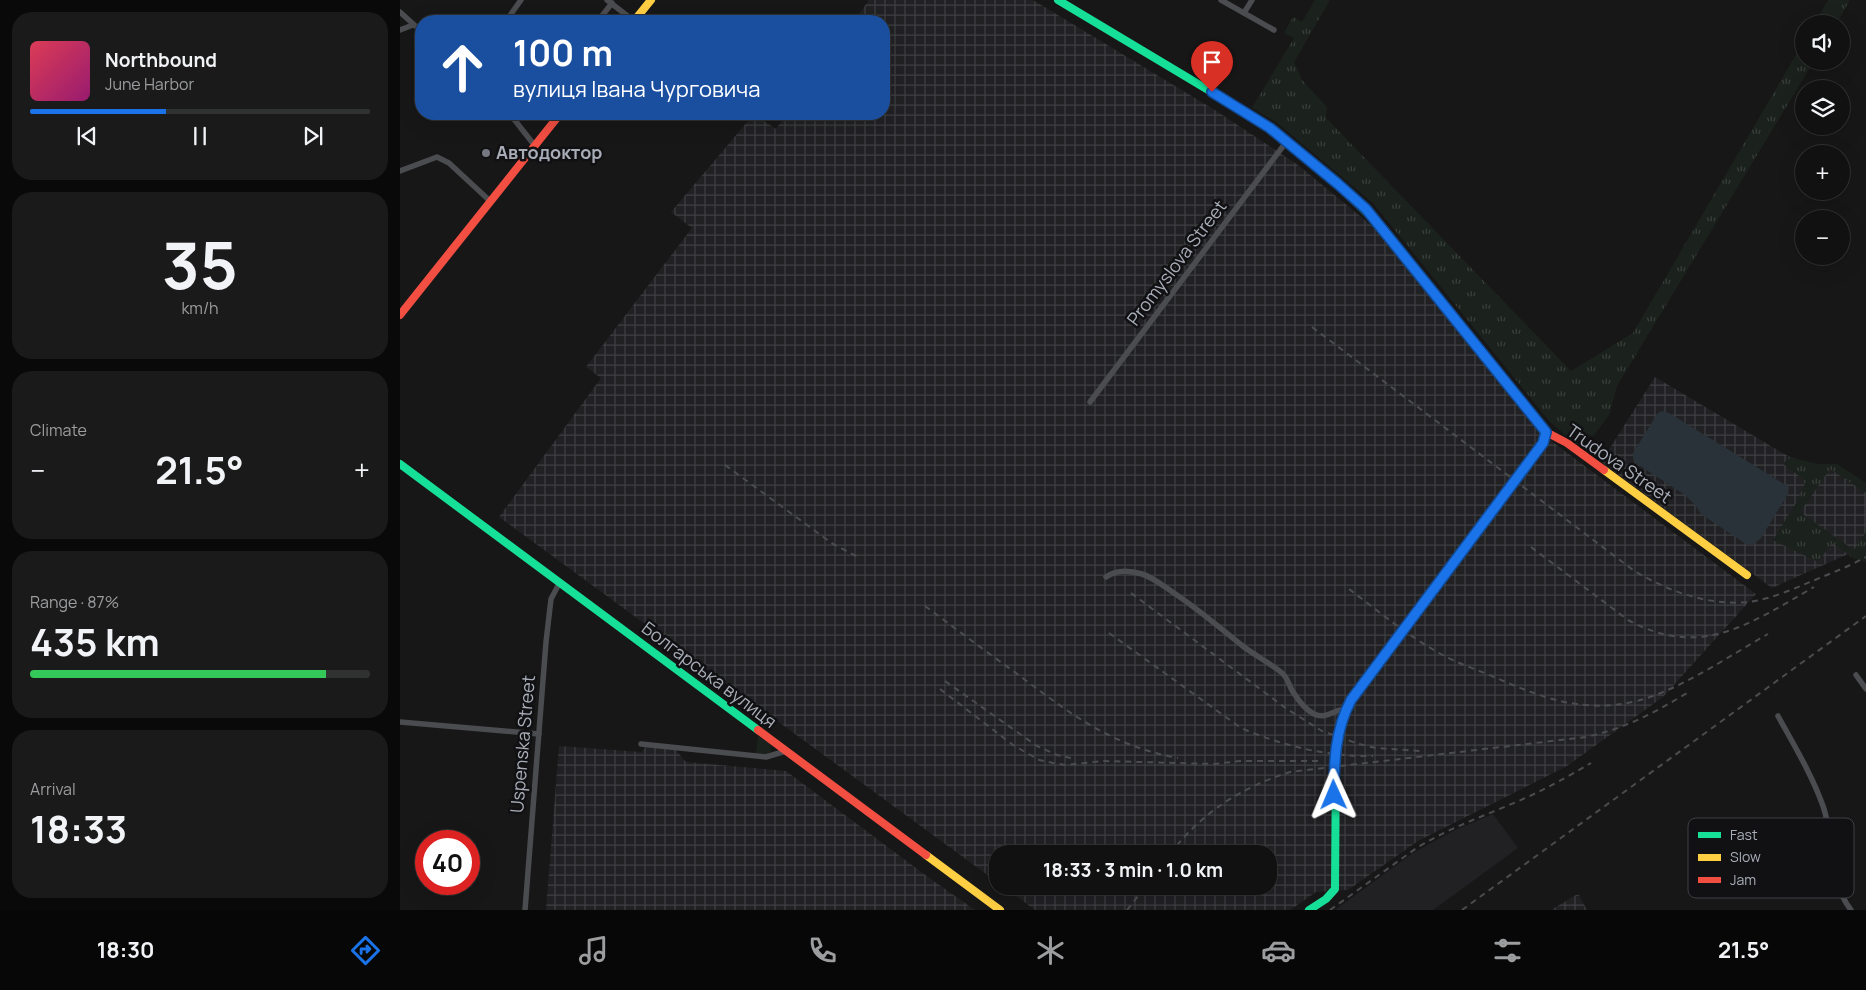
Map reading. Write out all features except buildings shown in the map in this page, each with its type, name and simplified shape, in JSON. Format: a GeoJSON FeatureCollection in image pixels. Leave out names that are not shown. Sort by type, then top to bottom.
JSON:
{"type":"FeatureCollection","features":[{"type":"Feature","properties":{"kind":"street"},"geometry":{"type":"LineString","coordinates":[[510,15],[521,0]]}},
{"type":"Feature","properties":{"kind":"street"},"geometry":{"type":"LineString","coordinates":[[639,15],[651,0]]}},
{"type":"Feature","properties":{"kind":"street"},"geometry":{"type":"LineString","coordinates":[[1221,0],[1274,30]]}},
{"type":"Feature","properties":{"kind":"street"},"geometry":{"type":"LineString","coordinates":[[1244,13],[1252,0]]}},
{"type":"Feature","properties":{"kind":"street","name":"Trudova Street"},"geometry":{"type":"LineString","coordinates":[[1063,1],[1245,112],[1287,141],[1366,209],[1546,432],[1567,443],[1747,575]]}},
{"type":"Feature","properties":{"kind":"street"},"geometry":{"type":"LineString","coordinates":[[602,15],[610,2],[626,15]]}},
{"type":"Feature","properties":{"kind":"street"},"geometry":{"type":"LineString","coordinates":[[400,12],[413,25],[400,30]]}},
{"type":"Feature","properties":{"kind":"street"},"geometry":{"type":"LineString","coordinates":[[514,120],[534,146]]}},
{"type":"Feature","properties":{"kind":"street"},"geometry":{"type":"LineString","coordinates":[[400,315],[555,120]]}},
{"type":"Feature","properties":{"kind":"street","name":"Promyslova Street"},"geometry":{"type":"LineString","coordinates":[[1090,402],[1287,141]]}},
{"type":"Feature","properties":{"kind":"street"},"geometry":{"type":"LineString","coordinates":[[400,171],[437,158],[443,159],[450,162],[490,202]]}},
{"type":"Feature","properties":{"kind":"street"},"geometry":{"type":"LineString","coordinates":[[1309,910],[1326,899],[1335,889],[1334,761],[1346,709],[1543,443],[1546,432]]}},
{"type":"Feature","properties":{"kind":"street","name":"Болгарська вулиця"},"geometry":{"type":"LineString","coordinates":[[400,464],[1000,910]]}},
{"type":"Feature","properties":{"kind":"street"},"geometry":{"type":"LineString","coordinates":[[1106,578],[1112,572],[1121,570],[1142,574],[1156,580],[1193,606],[1244,647],[1282,673],[1305,708],[1312,713],[1327,716],[1341,709],[1346,709]]}},
{"type":"Feature","properties":{"kind":"street","name":"Uspenska Street"},"geometry":{"type":"LineString","coordinates":[[525,910],[538,734],[551,599],[560,582]]}},
{"type":"Feature","properties":{"kind":"street"},"geometry":{"type":"LineString","coordinates":[[1856,675],[1866,689]]}},
{"type":"Feature","properties":{"kind":"street"},"geometry":{"type":"LineString","coordinates":[[1778,716],[1824,808],[1826,818]]}},
{"type":"Feature","properties":{"kind":"street"},"geometry":{"type":"LineString","coordinates":[[400,722],[538,734]]}},
{"type":"Feature","properties":{"kind":"street"},"geometry":{"type":"LineString","coordinates":[[641,744],[766,757],[786,751]]}},
{"type":"Feature","properties":{"kind":"street"},"geometry":{"type":"LineString","coordinates":[[1843,898],[1851,910]]}},
{"type":"Feature","properties":{"kind":"shaded area"},"geometry":{"type":"Polygon","coordinates":[[[869,0],[1033,0],[1218,112],[1298,165],[1377,230],[1538,431],[1756,594],[1663,697],[1567,766],[1418,841],[1348,890],[1316,892],[1290,910],[1035,910],[1015,895],[1277,895],[1277,845],[989,845],[989,876],[499,517],[601,378],[586,367],[692,228],[671,212],[749,120],[763,120],[776,129],[783,120],[890,120],[890,15],[858,15],[869,0]]]}},
{"type":"Feature","properties":{"kind":"shaded area"},"geometry":{"type":"Polygon","coordinates":[[[1655,377],[1786,455],[1817,467],[1836,466],[1866,486],[1866,537],[1855,551],[1772,588],[1601,462],[1655,377]]]}},
{"type":"Feature","properties":{"kind":"shaded area"},"geometry":{"type":"Polygon","coordinates":[[[1661,411],[1669,413],[1789,487],[1788,494],[1761,538],[1754,544],[1746,544],[1701,514],[1685,495],[1637,464],[1633,459],[1633,453],[1657,414],[1661,411]]]}},
{"type":"Feature","properties":{"kind":"shaded area"},"geometry":{"type":"Polygon","coordinates":[[[559,746],[642,752],[646,746],[676,750],[686,762],[786,771],[975,910],[546,910],[559,746]]]}},
{"type":"Feature","properties":{"kind":"shaded area"},"geometry":{"type":"Polygon","coordinates":[[[1493,814],[1518,848],[1433,910],[1335,910],[1413,853],[1455,830],[1493,814]]]}},
{"type":"Feature","properties":{"kind":"shaded area"},"geometry":{"type":"Polygon","coordinates":[[[1579,895],[1587,910],[1551,910],[1579,895]]]}},
{"type":"Feature","properties":{"kind":"green space"},"geometry":{"type":"Polygon","coordinates":[[[1315,0],[1330,0],[1294,62],[1302,80],[1327,107],[1326,118],[1571,371],[1633,333],[1795,56],[1795,70],[1809,70],[1802,80],[1795,80],[1795,92],[1617,386],[1609,415],[1594,435],[1569,438],[1550,422],[1373,203],[1276,122],[1252,108],[1294,38],[1284,33],[1293,17],[1302,22],[1315,0]]]}},
{"type":"Feature","properties":{"kind":"green space"},"geometry":{"type":"Polygon","coordinates":[[[1828,0],[1850,0],[1841,15],[1819,15],[1828,0]]]}},
{"type":"Feature","properties":{"kind":"green space"},"geometry":{"type":"Polygon","coordinates":[[[1789,457],[1818,464],[1837,464],[1866,483],[1866,493],[1830,469],[1800,512],[1854,550],[1866,532],[1866,562],[1853,558],[1832,543],[1818,562],[1773,540],[1796,503],[1806,481],[1783,464],[1789,457]]]}},
{"type":"Feature","properties":{"kind":"green space"},"geometry":{"type":"Polygon","coordinates":[[[758,736],[770,743],[771,752],[765,755],[756,753],[758,736]]]}},
{"type":"Feature","properties":{"kind":"railway"},"geometry":{"type":"LineString","coordinates":[[1312,327],[1633,570],[1674,590],[1718,602],[1749,602],[1788,591],[1866,557]]}},
{"type":"Feature","properties":{"kind":"railway"},"geometry":{"type":"LineString","coordinates":[[725,465],[833,544],[860,558]]}},
{"type":"Feature","properties":{"kind":"railway"},"geometry":{"type":"LineString","coordinates":[[1531,547],[1628,620],[1654,632],[1679,637],[1702,637],[1725,632],[1747,624],[1814,587]]}},
{"type":"Feature","properties":{"kind":"railway"},"geometry":{"type":"LineString","coordinates":[[1349,589],[1404,631],[1446,657],[1529,691],[1564,702],[1581,705],[1617,705],[1653,696],[1687,681],[1768,634]]}},
{"type":"Feature","properties":{"kind":"railway"},"geometry":{"type":"LineString","coordinates":[[1131,593],[1287,709],[1322,731],[1376,748],[1420,751]]}},
{"type":"Feature","properties":{"kind":"railway"},"geometry":{"type":"LineString","coordinates":[[925,606],[1075,716],[1133,746],[1178,758]]}},
{"type":"Feature","properties":{"kind":"railway"},"geometry":{"type":"LineString","coordinates":[[1462,910],[1866,616]]}},
{"type":"Feature","properties":{"kind":"railway"},"geometry":{"type":"LineString","coordinates":[[1109,633],[1241,728],[1273,740],[1306,749],[1339,755],[1373,756]]}},
{"type":"Feature","properties":{"kind":"railway"},"geometry":{"type":"LineString","coordinates":[[945,681],[1037,746],[1057,755],[1075,759]]}},
{"type":"Feature","properties":{"kind":"railway"},"geometry":{"type":"LineString","coordinates":[[940,689],[1013,745],[1039,760],[1053,763],[1065,765],[1103,761],[1214,764],[1240,761],[1321,761]]}},
{"type":"Feature","properties":{"kind":"railway"},"geometry":{"type":"LineString","coordinates":[[1177,845],[1195,826],[1224,803],[1255,785],[1290,772],[1586,737],[1613,730],[1638,720],[1687,693]]}},
{"type":"Feature","properties":{"kind":"railway"},"geometry":{"type":"LineString","coordinates":[[1330,910],[1418,847],[1456,827],[1532,795],[1591,763]]}},
{"type":"Feature","properties":{"kind":"railway"},"geometry":{"type":"LineString","coordinates":[[1127,910],[1139,895]]}},
{"type":"Feature","properties":{"kind":"traffic: fast"},"geometry":{"type":"LineString","coordinates":[[1058,0],[1245,112],[1302,153],[1338,184],[1371,217],[1438,298]]}},
{"type":"Feature","properties":{"kind":"traffic: fast"},"geometry":{"type":"LineString","coordinates":[[1309,910],[1326,899],[1335,889],[1336,753],[1341,726],[1351,700],[1543,443],[1546,432]]}},
{"type":"Feature","properties":{"kind":"traffic: fast"},"geometry":{"type":"LineString","coordinates":[[400,464],[758,730]]}},
{"type":"Feature","properties":{"kind":"traffic: slow"},"geometry":{"type":"LineString","coordinates":[[639,15],[651,0]]}},
{"type":"Feature","properties":{"kind":"traffic: slow"},"geometry":{"type":"LineString","coordinates":[[1604,470],[1747,575]]}},
{"type":"Feature","properties":{"kind":"traffic: slow"},"geometry":{"type":"LineString","coordinates":[[926,855],[1000,910]]}},
{"type":"Feature","properties":{"kind":"traffic: jam"},"geometry":{"type":"LineString","coordinates":[[400,315],[555,120]]}},
{"type":"Feature","properties":{"kind":"traffic: jam"},"geometry":{"type":"LineString","coordinates":[[1438,298],[1546,432],[1567,443],[1604,470]]}},
{"type":"Feature","properties":{"kind":"traffic: jam"},"geometry":{"type":"LineString","coordinates":[[758,730],[926,855]]}},
{"type":"Feature","properties":{"kind":"place","name":"Автодоктор"},"geometry":{"type":"Point","coordinates":[486,153]}},
{"type":"Feature","properties":{"kind":"route"},"geometry":{"type":"LineString","coordinates":[[1212,92],[1270,128],[1308,158],[1366,209],[1546,432],[1543,443],[1351,700],[1342,722],[1335,754],[1334,795]]}}]}
